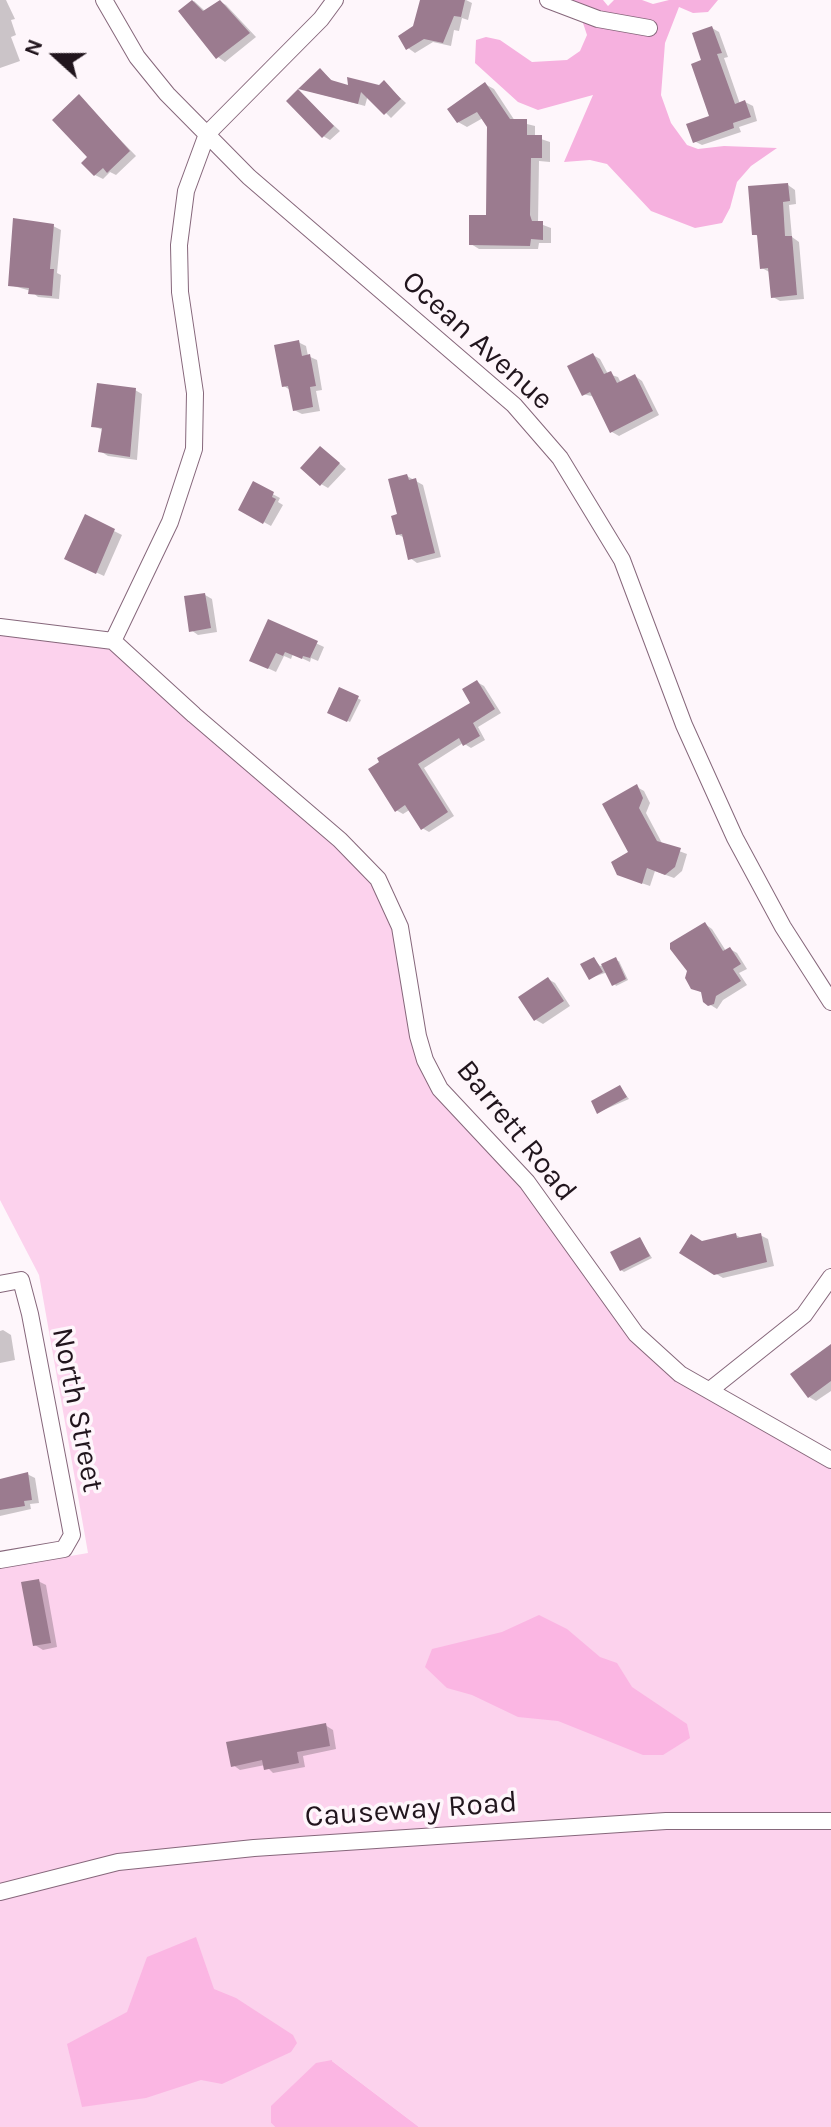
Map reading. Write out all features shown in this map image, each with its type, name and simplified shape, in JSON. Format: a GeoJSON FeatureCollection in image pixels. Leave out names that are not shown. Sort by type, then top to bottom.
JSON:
{"type":"FeatureCollection","features":[{"type":"Feature","properties":{"kind":"street","name":"Ocean Avenue"},"geometry":{"type":"LineString","coordinates":[[104,0],[137,57],[207,134],[312,234],[514,405],[560,458],[622,560],[684,725],[735,838],[783,927],[831,1002]]}},
{"type":"Feature","properties":{"kind":"street"},"geometry":{"type":"LineString","coordinates":[[0,627],[113,641],[170,522],[194,449],[195,393],[180,292],[179,245],[186,191],[207,134],[321,19],[335,0]]}},
{"type":"Feature","properties":{"kind":"street"},"geometry":{"type":"LineString","coordinates":[[548,0],[598,19],[649,28]]}},
{"type":"Feature","properties":{"kind":"street","name":"Barrett Road"},"geometry":{"type":"LineString","coordinates":[[113,641],[187,710],[340,840],[378,879],[400,927],[418,1036],[425,1060],[440,1089],[527,1182],[636,1334],[680,1374],[831,1460]]}},
{"type":"Feature","properties":{"kind":"street"},"geometry":{"type":"LineString","coordinates":[[710,1390],[804,1315],[831,1277]]}},
{"type":"Feature","properties":{"kind":"street","name":"North Street"},"geometry":{"type":"LineString","coordinates":[[0,1284],[21,1280],[72,1535],[64,1549],[0,1560]]}},
{"type":"Feature","properties":{"kind":"street","name":"Causeway Road"},"geometry":{"type":"LineString","coordinates":[[0,1892],[118,1862],[254,1848],[666,1821],[831,1821]]}},
{"type":"Feature","properties":{"kind":"shaded area"},"geometry":{"type":"Polygon","coordinates":[[[566,0],[603,0],[608,6],[614,0],[642,0],[653,4],[669,0],[718,0],[708,12],[693,13],[679,7],[665,43],[661,95],[671,123],[687,145],[698,149],[724,146],[777,148],[751,166],[737,182],[722,223],[695,228],[651,211],[607,164],[590,160],[564,162],[593,95],[538,110],[518,102],[475,63],[476,40],[486,37],[500,40],[532,62],[567,60],[580,51],[587,35],[582,20],[566,0]]]}},
{"type":"Feature","properties":{"kind":"shaded area"},"geometry":{"type":"Polygon","coordinates":[[[0,632],[111,647],[378,879],[400,927],[425,1060],[659,1355],[831,1462],[831,2127],[419,2127],[332,2061],[271,2123],[275,2127],[0,2127],[0,1568],[88,1553],[39,1275],[0,1200],[0,632]]]}},
{"type":"Feature","properties":{"kind":"shaded area"},"geometry":{"type":"Polygon","coordinates":[[[539,1615],[567,1629],[600,1657],[617,1663],[632,1687],[687,1724],[690,1738],[663,1755],[643,1755],[558,1721],[518,1717],[472,1695],[447,1688],[425,1667],[432,1649],[502,1632],[539,1615]]]}},
{"type":"Feature","properties":{"kind":"shaded area"},"geometry":{"type":"Polygon","coordinates":[[[196,1937],[214,1989],[236,1998],[293,2035],[297,2043],[291,2052],[222,2084],[201,2080],[146,2098],[82,2107],[67,2044],[127,2012],[147,1957],[196,1937]]]}},
{"type":"Feature","properties":{"kind":"shaded area"},"geometry":{"type":"Polygon","coordinates":[[[332,2060],[419,2127],[275,2127],[271,2123],[271,2106],[316,2063],[332,2060]]]}},
{"type":"Feature","properties":{"kind":"building"},"geometry":{"type":"Polygon","coordinates":[[[192,0],[203,11],[220,0],[250,33],[216,59],[178,11],[192,0]]]}},
{"type":"Feature","properties":{"kind":"building"},"geometry":{"type":"Polygon","coordinates":[[[420,0],[465,0],[461,17],[454,16],[443,43],[424,39],[406,50],[398,36],[413,26],[420,0]]]}},
{"type":"Feature","properties":{"kind":"building"},"geometry":{"type":"Polygon","coordinates":[[[712,26],[722,53],[717,54],[735,104],[745,100],[751,117],[733,123],[734,128],[693,143],[686,124],[709,116],[691,64],[701,60],[692,33],[712,26]]]}},
{"type":"Feature","properties":{"kind":"building"},"geometry":{"type":"Polygon","coordinates":[[[320,68],[331,80],[348,85],[347,77],[379,85],[384,80],[401,99],[384,115],[361,92],[358,104],[298,89],[320,68]]]}},
{"type":"Feature","properties":{"kind":"building"},"geometry":{"type":"Polygon","coordinates":[[[485,82],[510,119],[527,119],[527,135],[542,135],[542,158],[531,158],[530,215],[532,221],[543,221],[543,240],[531,239],[530,246],[469,245],[469,215],[486,215],[487,127],[477,112],[457,123],[447,109],[485,82]]]}},
{"type":"Feature","properties":{"kind":"building"},"geometry":{"type":"Polygon","coordinates":[[[298,89],[334,126],[322,138],[286,101],[298,89]]]}},
{"type":"Feature","properties":{"kind":"building"},"geometry":{"type":"Polygon","coordinates":[[[79,94],[130,151],[107,173],[103,168],[94,176],[81,163],[87,157],[52,120],[79,94]]]}},
{"type":"Feature","properties":{"kind":"building"},"geometry":{"type":"Polygon","coordinates":[[[788,183],[790,201],[783,202],[785,236],[792,236],[797,295],[771,298],[768,268],[760,269],[757,235],[752,235],[748,186],[788,183]]]}},
{"type":"Feature","properties":{"kind":"building"},"geometry":{"type":"Polygon","coordinates":[[[13,218],[54,224],[50,269],[54,269],[52,296],[28,294],[29,288],[8,286],[13,218]]]}},
{"type":"Feature","properties":{"kind":"building"},"geometry":{"type":"Polygon","coordinates":[[[299,340],[302,356],[310,354],[316,386],[310,387],[313,407],[293,411],[288,386],[282,387],[274,345],[299,340]]]}},
{"type":"Feature","properties":{"kind":"building"},"geometry":{"type":"Polygon","coordinates":[[[593,353],[604,374],[611,371],[617,383],[635,374],[653,411],[610,433],[590,392],[582,396],[567,366],[593,353]]]}},
{"type":"Feature","properties":{"kind":"building"},"geometry":{"type":"Polygon","coordinates":[[[97,383],[136,388],[130,457],[98,452],[102,428],[91,427],[97,383]]]}},
{"type":"Feature","properties":{"kind":"building"},"geometry":{"type":"Polygon","coordinates":[[[320,446],[340,463],[320,486],[300,468],[320,446]]]}},
{"type":"Feature","properties":{"kind":"building"},"geometry":{"type":"Polygon","coordinates":[[[407,474],[409,480],[416,478],[435,553],[408,560],[402,534],[396,535],[391,516],[397,514],[388,479],[407,474]]]}},
{"type":"Feature","properties":{"kind":"building"},"geometry":{"type":"Polygon","coordinates":[[[253,481],[274,492],[272,497],[276,499],[263,524],[238,510],[253,481]]]}},
{"type":"Feature","properties":{"kind":"building"},"geometry":{"type":"Polygon","coordinates":[[[85,514],[115,529],[96,574],[64,559],[85,514]]]}},
{"type":"Feature","properties":{"kind":"building"},"geometry":{"type":"Polygon","coordinates":[[[205,593],[211,628],[189,632],[184,596],[205,593]]]}},
{"type":"Feature","properties":{"kind":"building"},"geometry":{"type":"Polygon","coordinates":[[[268,619],[318,641],[310,658],[276,653],[268,669],[249,661],[268,619]]]}},
{"type":"Feature","properties":{"kind":"building"},"geometry":{"type":"Polygon","coordinates":[[[477,680],[495,709],[473,723],[480,736],[463,746],[459,738],[418,764],[448,812],[421,830],[405,805],[395,812],[368,769],[379,762],[377,758],[470,703],[462,689],[477,680]]]}},
{"type":"Feature","properties":{"kind":"building"},"geometry":{"type":"Polygon","coordinates":[[[339,687],[359,696],[347,722],[327,713],[339,687]]]}},
{"type":"Feature","properties":{"kind":"building"},"geometry":{"type":"Polygon","coordinates":[[[637,784],[643,798],[639,808],[657,841],[681,848],[675,867],[665,875],[647,868],[642,884],[617,875],[611,862],[628,852],[602,804],[637,784]]]}},
{"type":"Feature","properties":{"kind":"building"},"geometry":{"type":"Polygon","coordinates":[[[705,922],[723,951],[730,947],[741,964],[733,969],[741,981],[716,996],[714,1004],[708,1006],[703,1002],[701,992],[691,989],[685,978],[687,971],[670,949],[670,943],[705,922]]]}},
{"type":"Feature","properties":{"kind":"building"},"geometry":{"type":"Polygon","coordinates":[[[594,957],[603,972],[589,980],[580,964],[594,957]]]}},
{"type":"Feature","properties":{"kind":"building"},"geometry":{"type":"Polygon","coordinates":[[[616,957],[626,979],[612,986],[601,964],[616,957]]]}},
{"type":"Feature","properties":{"kind":"building"},"geometry":{"type":"Polygon","coordinates":[[[548,977],[564,1001],[534,1021],[518,997],[548,977]]]}},
{"type":"Feature","properties":{"kind":"building"},"geometry":{"type":"Polygon","coordinates":[[[620,1085],[627,1097],[597,1114],[591,1101],[620,1085]]]}},
{"type":"Feature","properties":{"kind":"building"},"geometry":{"type":"Polygon","coordinates":[[[736,1233],[737,1238],[761,1233],[767,1262],[714,1275],[679,1253],[691,1234],[702,1241],[736,1233]]]}},
{"type":"Feature","properties":{"kind":"building"},"geometry":{"type":"Polygon","coordinates":[[[640,1237],[650,1256],[620,1271],[610,1252],[640,1237]]]}},
{"type":"Feature","properties":{"kind":"building"},"geometry":{"type":"Polygon","coordinates":[[[831,1344],[831,1381],[808,1398],[790,1374],[831,1344]]]}},
{"type":"Feature","properties":{"kind":"building"},"geometry":{"type":"Polygon","coordinates":[[[28,1472],[32,1500],[24,1501],[25,1506],[0,1510],[0,1479],[28,1472]]]}},
{"type":"Feature","properties":{"kind":"building"},"geometry":{"type":"Polygon","coordinates":[[[39,1579],[51,1643],[33,1646],[21,1582],[39,1579]]]}},
{"type":"Feature","properties":{"kind":"building"},"geometry":{"type":"Polygon","coordinates":[[[326,1723],[330,1746],[297,1752],[299,1763],[264,1770],[262,1760],[231,1767],[226,1742],[326,1723]]]}}]}
